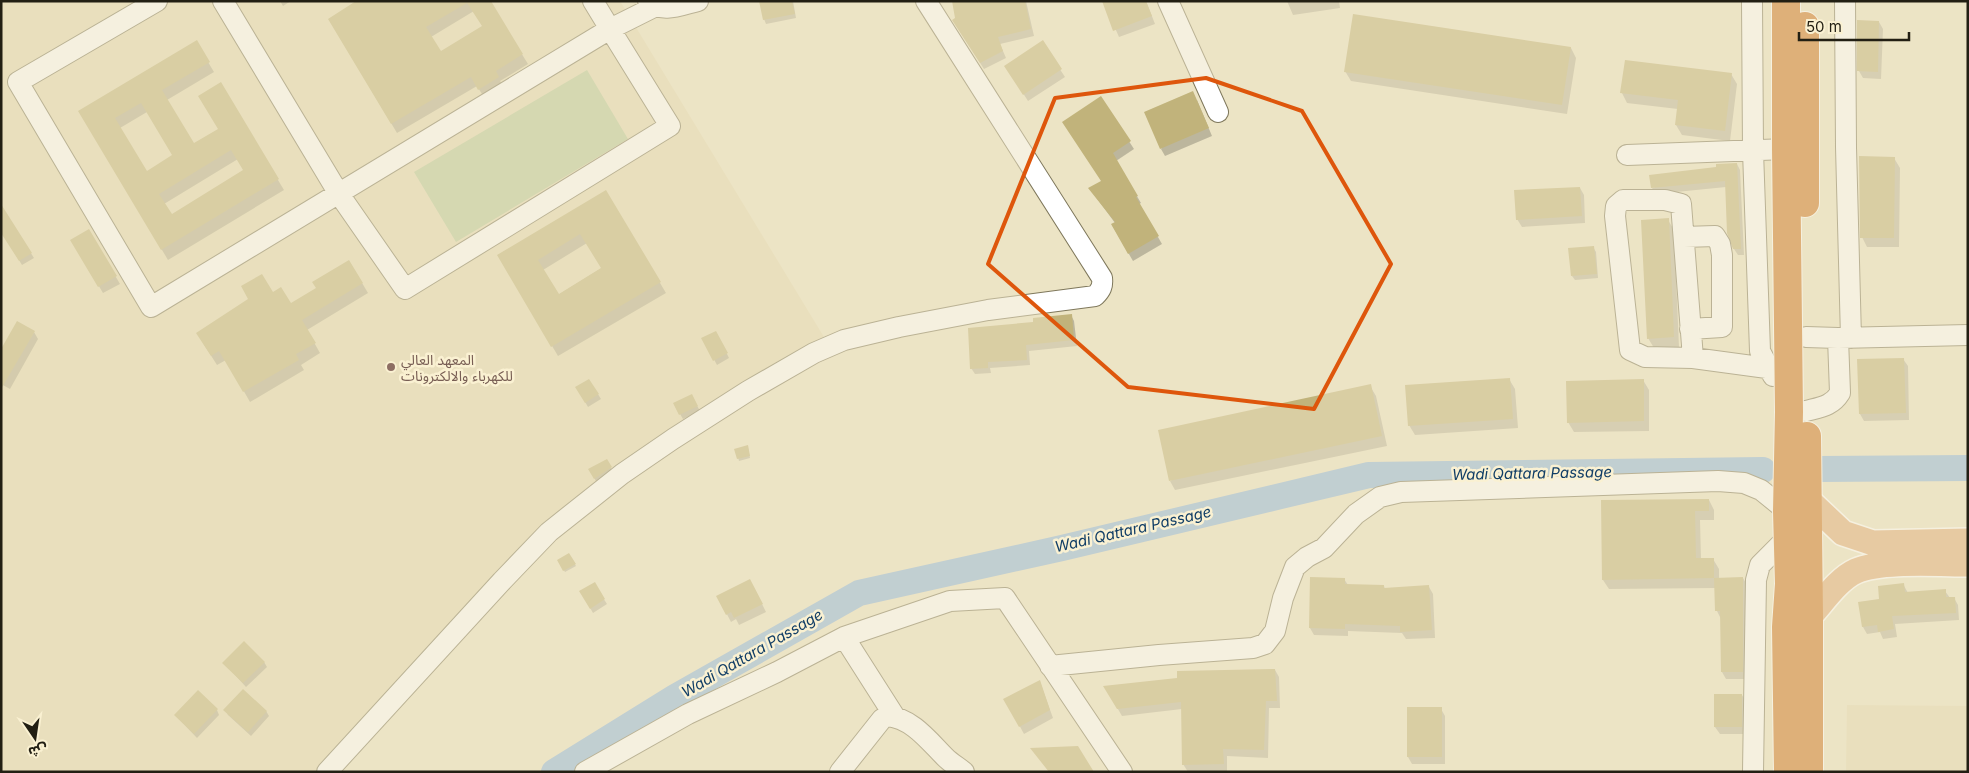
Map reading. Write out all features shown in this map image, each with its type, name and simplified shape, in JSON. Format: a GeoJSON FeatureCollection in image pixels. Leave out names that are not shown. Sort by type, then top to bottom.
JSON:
{"type":"FeatureCollection","features":[{"type":"Feature","properties":{"kind":"highway"},"geometry":{"type":"LineString","coordinates":[[1786,1],[1786,149],[1798,412]]}},
{"type":"Feature","properties":{"kind":"highway"},"geometry":{"type":"LineString","coordinates":[[1788,772],[1798,622],[1789,584],[1798,412],[1806,337],[1805,1]]}},
{"type":"Feature","properties":{"kind":"highway"},"geometry":{"type":"LineString","coordinates":[[1794,516],[1798,622],[1809,772]]}},
{"type":"Feature","properties":{"kind":"main road"},"geometry":{"type":"LineString","coordinates":[[1794,516],[1843,533],[1874,554],[1968,564]]}},
{"type":"Feature","properties":{"kind":"main road"},"geometry":{"type":"LineString","coordinates":[[1798,622],[1874,554],[1968,542]]}},
{"type":"Feature","properties":{"kind":"street"},"geometry":{"type":"LineString","coordinates":[[157,1],[18,82],[151,307],[651,4],[662,9],[698,1]]}},
{"type":"Feature","properties":{"kind":"street"},"geometry":{"type":"LineString","coordinates":[[223,1],[339,194],[405,289],[670,126],[593,1]]}},
{"type":"Feature","properties":{"kind":"street"},"geometry":{"type":"LineString","coordinates":[[327,772],[549,532],[622,474],[748,391],[814,353],[844,340],[899,327],[988,310],[1095,296],[1100,291],[1103,284],[1102,278],[926,1]]}},
{"type":"Feature","properties":{"kind":"street"},"geometry":{"type":"LineString","coordinates":[[1168,1],[1218,112]]}},
{"type":"Feature","properties":{"kind":"street"},"geometry":{"type":"LineString","coordinates":[[1752,1],[1753,151],[1760,351],[1767,368],[1798,412],[1828,405],[1840,393],[1845,338],[1845,1]]}},
{"type":"Feature","properties":{"kind":"street"},"geometry":{"type":"LineString","coordinates":[[1627,155],[1786,149]]}},
{"type":"Feature","properties":{"kind":"street"},"geometry":{"type":"LineString","coordinates":[[1692,358],[1680,204],[1665,200],[1623,200],[1616,206],[1616,216],[1630,350],[1645,357],[1692,358],[1767,368]]}},
{"type":"Feature","properties":{"kind":"street"},"geometry":{"type":"LineString","coordinates":[[1684,237],[1715,236],[1720,244],[1722,255],[1722,327],[1690,329]]}},
{"type":"Feature","properties":{"kind":"street"},"geometry":{"type":"LineString","coordinates":[[1806,337],[1968,335]]}},
{"type":"Feature","properties":{"kind":"street"},"geometry":{"type":"LineString","coordinates":[[1050,666],[1159,654],[1253,648],[1265,644],[1275,631],[1295,567],[1307,557],[1324,548],[1356,514],[1380,497],[1401,492],[1718,481],[1744,482],[1761,490],[1794,516],[1760,565],[1756,580],[1753,772]]}},
{"type":"Feature","properties":{"kind":"street"},"geometry":{"type":"LineString","coordinates":[[585,772],[688,714],[777,672],[844,637],[950,601],[1005,598],[1122,772]]}},
{"type":"Feature","properties":{"kind":"street"},"geometry":{"type":"LineString","coordinates":[[1755,625],[1798,622]]}},
{"type":"Feature","properties":{"kind":"street"},"geometry":{"type":"LineString","coordinates":[[844,637],[895,717]]}},
{"type":"Feature","properties":{"kind":"street"},"geometry":{"type":"LineString","coordinates":[[840,772],[882,719],[888,716],[895,717],[927,737],[946,758],[964,772]]}},
{"type":"Feature","properties":{"kind":"highlighted area"},"geometry":{"type":"Polygon","coordinates":[[[1206,78],[1302,111],[1391,264],[1314,409],[1128,387],[988,264],[1055,98],[1206,78]]]}},
{"type":"Feature","properties":{"kind":"shaded area","name":"المعهد العالي للكهرباء والالكترونات"},"geometry":{"type":"Polygon","coordinates":[[[1,1],[620,1],[827,342],[549,532],[317,772],[1,772],[1,1]]]}},
{"type":"Feature","properties":{"kind":"shaded area"},"geometry":{"type":"Polygon","coordinates":[[[1847,705],[1968,706],[1968,772],[1846,772],[1847,705]]]}},
{"type":"Feature","properties":{"kind":"green space"},"geometry":{"type":"Polygon","coordinates":[[[587,70],[628,139],[456,242],[414,172],[587,70]]]}},
{"type":"Feature","properties":{"kind":"building"},"geometry":{"type":"Polygon","coordinates":[[[356,1],[491,1],[523,54],[496,71],[499,77],[478,90],[471,77],[391,124],[328,19],[356,1]],[[467,3],[426,27],[441,51],[482,26],[467,3]]]}},
{"type":"Feature","properties":{"kind":"building"},"geometry":{"type":"Polygon","coordinates":[[[759,1],[792,1],[795,14],[763,20],[759,1]]]}},
{"type":"Feature","properties":{"kind":"building"},"geometry":{"type":"Polygon","coordinates":[[[952,1],[1025,1],[1031,29],[998,37],[1003,51],[980,63],[952,20],[955,18],[952,1]]]}},
{"type":"Feature","properties":{"kind":"building"},"geometry":{"type":"Polygon","coordinates":[[[1102,1],[1146,1],[1152,16],[1113,31],[1102,1]]]}},
{"type":"Feature","properties":{"kind":"building"},"geometry":{"type":"Polygon","coordinates":[[[1353,14],[1571,47],[1562,105],[1344,72],[1353,14]]]}},
{"type":"Feature","properties":{"kind":"building"},"geometry":{"type":"Polygon","coordinates":[[[1857,20],[1879,21],[1878,72],[1857,71],[1857,20]]]}},
{"type":"Feature","properties":{"kind":"building"},"geometry":{"type":"Polygon","coordinates":[[[197,40],[210,62],[162,90],[194,143],[218,129],[198,96],[221,82],[279,179],[161,250],[78,111],[197,40]],[[141,103],[115,118],[147,171],[172,155],[141,103]],[[231,150],[159,194],[172,214],[243,170],[231,150]]]}},
{"type":"Feature","properties":{"kind":"building"},"geometry":{"type":"Polygon","coordinates":[[[1043,40],[1062,69],[1023,95],[1004,66],[1043,40]]]}},
{"type":"Feature","properties":{"kind":"building"},"geometry":{"type":"Polygon","coordinates":[[[1625,60],[1732,73],[1725,131],[1675,125],[1678,100],[1620,93],[1625,60]]]}},
{"type":"Feature","properties":{"kind":"building"},"geometry":{"type":"Polygon","coordinates":[[[1193,91],[1209,128],[1160,149],[1144,112],[1193,91]]]}},
{"type":"Feature","properties":{"kind":"building"},"geometry":{"type":"Polygon","coordinates":[[[1101,96],[1131,141],[1113,153],[1159,236],[1128,254],[1111,224],[1115,222],[1088,188],[1101,181],[1062,122],[1101,96]]]}},
{"type":"Feature","properties":{"kind":"building"},"geometry":{"type":"Polygon","coordinates":[[[1859,156],[1895,157],[1894,238],[1860,238],[1859,156]]]}},
{"type":"Feature","properties":{"kind":"building"},"geometry":{"type":"Polygon","coordinates":[[[1737,163],[1741,249],[1733,249],[1727,233],[1725,181],[1651,188],[1649,175],[1716,167],[1716,164],[1737,163]]]}},
{"type":"Feature","properties":{"kind":"building"},"geometry":{"type":"Polygon","coordinates":[[[1580,187],[1582,216],[1516,220],[1514,190],[1580,187]]]}},
{"type":"Feature","properties":{"kind":"building"},"geometry":{"type":"Polygon","coordinates":[[[606,190],[661,282],[551,347],[497,255],[606,190]],[[580,234],[538,260],[559,294],[601,268],[580,234]]]}},
{"type":"Feature","properties":{"kind":"building"},"geometry":{"type":"Polygon","coordinates":[[[1,204],[32,253],[19,261],[1,233],[1,204]]]}},
{"type":"Feature","properties":{"kind":"building"},"geometry":{"type":"Polygon","coordinates":[[[1669,218],[1674,337],[1647,339],[1641,220],[1669,218]]]}},
{"type":"Feature","properties":{"kind":"building"},"geometry":{"type":"Polygon","coordinates":[[[89,229],[117,276],[98,287],[70,240],[89,229]]]}},
{"type":"Feature","properties":{"kind":"building"},"geometry":{"type":"Polygon","coordinates":[[[1594,246],[1597,274],[1571,276],[1568,248],[1594,246]]]}},
{"type":"Feature","properties":{"kind":"building"},"geometry":{"type":"Polygon","coordinates":[[[349,260],[363,283],[302,320],[316,343],[296,354],[299,360],[243,392],[219,351],[211,356],[196,333],[248,299],[241,286],[262,274],[273,292],[281,287],[291,303],[316,288],[312,282],[349,260]]]}},
{"type":"Feature","properties":{"kind":"building"},"geometry":{"type":"Polygon","coordinates":[[[1072,314],[1074,340],[1026,345],[1027,360],[988,362],[988,368],[970,369],[968,328],[1033,322],[1033,318],[1072,314]]]}},
{"type":"Feature","properties":{"kind":"building"},"geometry":{"type":"Polygon","coordinates":[[[17,321],[35,331],[1,389],[1,349],[17,321]]]}},
{"type":"Feature","properties":{"kind":"building"},"geometry":{"type":"Polygon","coordinates":[[[716,331],[728,353],[713,361],[701,338],[716,331]]]}},
{"type":"Feature","properties":{"kind":"building"},"geometry":{"type":"Polygon","coordinates":[[[1904,358],[1906,413],[1859,414],[1857,359],[1904,358]]]}},
{"type":"Feature","properties":{"kind":"building"},"geometry":{"type":"Polygon","coordinates":[[[1510,378],[1513,419],[1408,426],[1405,385],[1510,378]]]}},
{"type":"Feature","properties":{"kind":"building"},"geometry":{"type":"Polygon","coordinates":[[[589,379],[599,394],[585,403],[575,387],[589,379]]]}},
{"type":"Feature","properties":{"kind":"building"},"geometry":{"type":"Polygon","coordinates":[[[1644,379],[1644,421],[1567,423],[1566,381],[1644,379]]]}},
{"type":"Feature","properties":{"kind":"building"},"geometry":{"type":"Polygon","coordinates":[[[1371,384],[1382,436],[1169,481],[1158,430],[1371,384]]]}},
{"type":"Feature","properties":{"kind":"building"},"geometry":{"type":"Polygon","coordinates":[[[692,394],[698,406],[679,415],[673,403],[692,394]]]}},
{"type":"Feature","properties":{"kind":"building"},"geometry":{"type":"Polygon","coordinates":[[[748,445],[750,456],[737,459],[734,449],[748,445]]]}},
{"type":"Feature","properties":{"kind":"building"},"geometry":{"type":"Polygon","coordinates":[[[607,459],[612,467],[594,479],[588,469],[607,459]]]}},
{"type":"Feature","properties":{"kind":"building"},"geometry":{"type":"Polygon","coordinates":[[[1709,499],[1709,511],[1695,511],[1696,558],[1714,558],[1714,578],[1602,580],[1601,500],[1709,499]]]}},
{"type":"Feature","properties":{"kind":"building"},"geometry":{"type":"Polygon","coordinates":[[[569,553],[576,564],[563,571],[557,560],[569,553]]]}},
{"type":"Feature","properties":{"kind":"building"},"geometry":{"type":"Polygon","coordinates":[[[1310,577],[1345,578],[1345,584],[1384,585],[1384,588],[1429,585],[1432,630],[1400,632],[1400,626],[1345,624],[1345,629],[1309,628],[1310,577]]]}},
{"type":"Feature","properties":{"kind":"building"},"geometry":{"type":"Polygon","coordinates":[[[1743,577],[1743,672],[1721,672],[1720,611],[1715,611],[1714,578],[1743,577]]]}},
{"type":"Feature","properties":{"kind":"building"},"geometry":{"type":"Polygon","coordinates":[[[750,579],[763,604],[734,618],[731,612],[726,615],[716,596],[750,579]]]}},
{"type":"Feature","properties":{"kind":"building"},"geometry":{"type":"Polygon","coordinates":[[[595,582],[605,599],[590,609],[579,591],[595,582]]]}},
{"type":"Feature","properties":{"kind":"building"},"geometry":{"type":"Polygon","coordinates":[[[1904,583],[1905,592],[1946,589],[1946,597],[1955,597],[1956,613],[1892,616],[1894,629],[1878,632],[1877,625],[1862,627],[1858,602],[1879,599],[1878,586],[1904,583]]]}},
{"type":"Feature","properties":{"kind":"building"},"geometry":{"type":"Polygon","coordinates":[[[244,641],[265,662],[243,683],[222,663],[244,641]]]}},
{"type":"Feature","properties":{"kind":"building"},"geometry":{"type":"Polygon","coordinates":[[[1275,669],[1277,701],[1266,701],[1264,750],[1223,749],[1224,764],[1182,765],[1181,702],[1117,709],[1103,686],[1177,678],[1177,671],[1275,669]]]}},
{"type":"Feature","properties":{"kind":"building"},"geometry":{"type":"Polygon","coordinates":[[[1040,680],[1050,710],[1019,727],[1003,699],[1040,680]]]}},
{"type":"Feature","properties":{"kind":"building"},"geometry":{"type":"Polygon","coordinates":[[[243,689],[267,711],[248,732],[223,710],[243,689]]]}},
{"type":"Feature","properties":{"kind":"building"},"geometry":{"type":"Polygon","coordinates":[[[198,690],[218,709],[194,734],[174,715],[198,690]]]}},
{"type":"Feature","properties":{"kind":"building"},"geometry":{"type":"Polygon","coordinates":[[[1714,694],[1742,694],[1742,727],[1714,727],[1714,694]]]}},
{"type":"Feature","properties":{"kind":"building"},"geometry":{"type":"Polygon","coordinates":[[[1407,707],[1442,707],[1442,757],[1407,757],[1407,707]]]}},
{"type":"Feature","properties":{"kind":"building"},"geometry":{"type":"Polygon","coordinates":[[[1078,746],[1094,772],[1049,772],[1030,748],[1078,746]]]}},
{"type":"Feature","properties":{"kind":"waterway","name":"Wadi Qattara Passage"},"geometry":{"type":"LineString","coordinates":[[1818,469],[1968,468]]}},
{"type":"Feature","properties":{"kind":"waterway","name":"Wadi Qattara Passage"},"geometry":{"type":"LineString","coordinates":[[554,772],[675,697],[859,593],[1062,548],[1369,475],[1763,470]]}},
{"type":"Feature","properties":{"kind":"place","name":"المعهد العالي للكهرباء والالكترونات"},"geometry":{"type":"Point","coordinates":[391,367]}}]}
